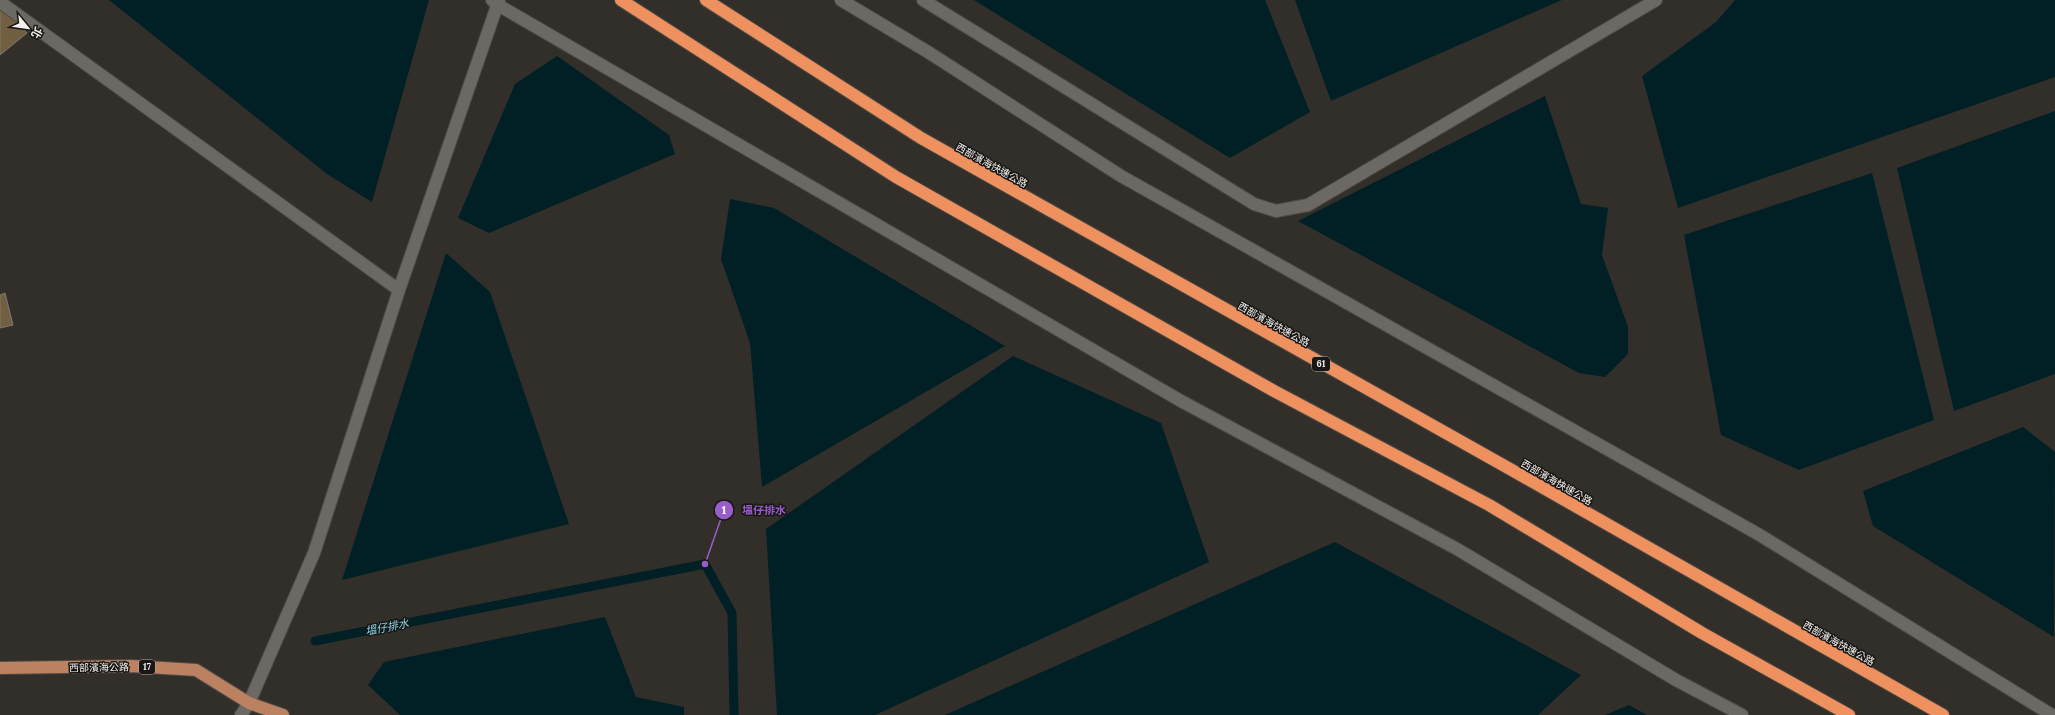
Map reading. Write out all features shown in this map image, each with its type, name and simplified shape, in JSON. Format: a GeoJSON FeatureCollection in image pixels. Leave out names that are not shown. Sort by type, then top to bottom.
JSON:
{"type":"FeatureCollection","features":[{"type":"Feature","properties":{"kind":"highway"},"geometry":{"type":"LineString","coordinates":[[621,0],[896,177],[1274,391],[1489,505],[1702,633],[1849,715]]}},
{"type":"Feature","properties":{"kind":"highway","name":"西部濱海快速公路"},"geometry":{"type":"LineString","coordinates":[[706,0],[921,138],[1510,469],[1943,715]]}},
{"type":"Feature","properties":{"kind":"main road","name":"西部濱海公路"},"geometry":{"type":"LineString","coordinates":[[0,668],[131,666],[196,670],[249,703],[283,715]]}},
{"type":"Feature","properties":{"kind":"street"},"geometry":{"type":"LineString","coordinates":[[841,0],[928,52],[1121,176],[1758,534],[2052,715]]}},
{"type":"Feature","properties":{"kind":"street"},"geometry":{"type":"LineString","coordinates":[[923,0],[1254,204],[1276,211],[1308,205],[1656,0]]}},
{"type":"Feature","properties":{"kind":"street"},"geometry":{"type":"LineString","coordinates":[[0,2],[399,290]]}},
{"type":"Feature","properties":{"kind":"street"},"geometry":{"type":"LineString","coordinates":[[241,715],[249,703],[314,553],[399,290],[496,2],[1174,397],[1458,549],[1676,680],[1742,715]]}},
{"type":"Feature","properties":{"kind":"water"},"geometry":{"type":"Polygon","coordinates":[[[109,0],[429,0],[372,202],[327,174],[109,0]]]}},
{"type":"Feature","properties":{"kind":"water"},"geometry":{"type":"Polygon","coordinates":[[[974,0],[1265,0],[1310,112],[1230,158],[974,0]]]}},
{"type":"Feature","properties":{"kind":"water"},"geometry":{"type":"Polygon","coordinates":[[[1295,0],[1562,0],[1331,101],[1295,0]]]}},
{"type":"Feature","properties":{"kind":"water"},"geometry":{"type":"Polygon","coordinates":[[[1735,0],[2055,0],[2055,77],[1678,208],[1642,76],[1716,22],[1735,0]]]}},
{"type":"Feature","properties":{"kind":"water"},"geometry":{"type":"Polygon","coordinates":[[[557,56],[669,135],[675,154],[489,233],[458,218],[515,84],[557,56]]]}},
{"type":"Feature","properties":{"kind":"water"},"geometry":{"type":"Polygon","coordinates":[[[1545,96],[1581,204],[1608,208],[1602,255],[1628,327],[1628,354],[1605,377],[1579,373],[1298,221],[1545,96]]]}},
{"type":"Feature","properties":{"kind":"water"},"geometry":{"type":"Polygon","coordinates":[[[2055,111],[2055,374],[1954,411],[1897,168],[2055,111]]]}},
{"type":"Feature","properties":{"kind":"water"},"geometry":{"type":"Polygon","coordinates":[[[1872,173],[1934,420],[1799,470],[1721,435],[1684,235],[1872,173]]]}},
{"type":"Feature","properties":{"kind":"water"},"geometry":{"type":"Polygon","coordinates":[[[730,199],[774,208],[1005,346],[762,487],[750,343],[721,259],[730,199]]]}},
{"type":"Feature","properties":{"kind":"water"},"geometry":{"type":"Polygon","coordinates":[[[446,253],[490,292],[569,524],[342,580],[446,253]]]}},
{"type":"Feature","properties":{"kind":"water"},"geometry":{"type":"Polygon","coordinates":[[[1013,356],[1161,423],[1209,562],[875,715],[777,715],[766,529],[1013,356]]]}},
{"type":"Feature","properties":{"kind":"water"},"geometry":{"type":"Polygon","coordinates":[[[2023,427],[2055,452],[2054,637],[1873,526],[1863,491],[2023,427]]]}},
{"type":"Feature","properties":{"kind":"water"},"geometry":{"type":"Polygon","coordinates":[[[1335,542],[1581,675],[1538,715],[945,715],[1335,542]]]}},
{"type":"Feature","properties":{"kind":"water"},"geometry":{"type":"Polygon","coordinates":[[[605,617],[636,697],[684,707],[684,715],[400,715],[368,685],[384,662],[605,617]]]}},
{"type":"Feature","properties":{"kind":"water"},"geometry":{"type":"Polygon","coordinates":[[[1629,705],[1647,715],[1605,715],[1629,705]]]}},
{"type":"Feature","properties":{"kind":"building"},"geometry":{"type":"Polygon","coordinates":[[[0,0],[27,33],[0,55],[0,0]]]}},
{"type":"Feature","properties":{"kind":"building"},"geometry":{"type":"Polygon","coordinates":[[[5,293],[13,325],[0,328],[0,295],[5,293]]]}},
{"type":"Feature","properties":{"kind":"waterway","name":"塭仔排水"},"geometry":{"type":"LineString","coordinates":[[315,641],[705,564],[732,613],[734,715]]}},
{"type":"Feature","properties":{"kind":"place","name":"塭仔排水"},"geometry":{"type":"Point","coordinates":[705,564]}}]}
